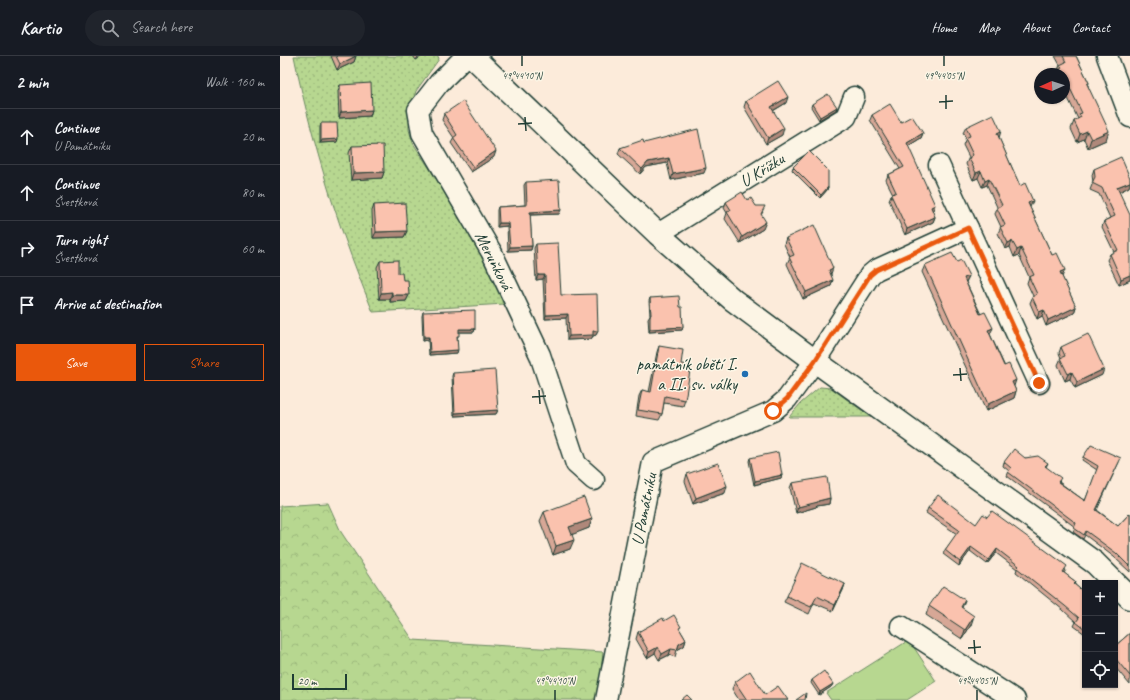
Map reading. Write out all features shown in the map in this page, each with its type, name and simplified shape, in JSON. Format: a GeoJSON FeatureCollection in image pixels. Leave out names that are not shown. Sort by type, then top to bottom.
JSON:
{"type":"FeatureCollection","features":[{"type":"Feature","properties":{"kind":"street","name":"Meruňková"},"geometry":{"type":"LineString","coordinates":[[466,56],[439,83],[418,110],[422,133],[492,253],[540,355],[576,464],[594,480]]}},
{"type":"Feature","properties":{"kind":"street"},"geometry":{"type":"LineString","coordinates":[[472,56],[658,234],[733,300],[1095,564],[1130,598]]}},
{"type":"Feature","properties":{"kind":"street"},"geometry":{"type":"LineString","coordinates":[[1108,56],[1130,117]]}},
{"type":"Feature","properties":{"kind":"street","name":"U Křížku"},"geometry":{"type":"LineString","coordinates":[[658,234],[846,117],[854,97]]}},
{"type":"Feature","properties":{"kind":"street"},"geometry":{"type":"LineString","coordinates":[[939,166],[1039,383]]}},
{"type":"Feature","properties":{"kind":"street"},"geometry":{"type":"LineString","coordinates":[[815,361],[870,275],[876,270],[968,228]]}},
{"type":"Feature","properties":{"kind":"street","name":"U Památníku"},"geometry":{"type":"LineString","coordinates":[[606,700],[653,462],[773,411],[787,399],[815,361]]}},
{"type":"Feature","properties":{"kind":"street"},"geometry":{"type":"LineString","coordinates":[[902,626],[1015,700]]}},
{"type":"Feature","properties":{"kind":"green space"},"geometry":{"type":"Polygon","coordinates":[[[294,56],[438,56],[439,59],[416,91],[409,113],[409,130],[413,143],[446,194],[483,257],[505,304],[373,312],[341,229],[332,201],[311,129],[294,56]]]}},
{"type":"Feature","properties":{"kind":"green space"},"geometry":{"type":"Polygon","coordinates":[[[820,387],[831,388],[871,417],[789,417],[801,403],[820,387]]]}},
{"type":"Feature","properties":{"kind":"green space"},"geometry":{"type":"Polygon","coordinates":[[[328,503],[341,532],[413,640],[603,652],[598,700],[280,700],[280,506],[328,503]]]}},
{"type":"Feature","properties":{"kind":"green space"},"geometry":{"type":"Polygon","coordinates":[[[909,640],[936,681],[907,700],[831,700],[826,693],[909,640]]]}},
{"type":"Feature","properties":{"kind":"building"},"geometry":{"type":"Polygon","coordinates":[[[336,56],[356,56],[340,64],[336,56]]]}},
{"type":"Feature","properties":{"kind":"building"},"geometry":{"type":"Polygon","coordinates":[[[1063,56],[1076,56],[1089,83],[1087,84],[1109,131],[1091,139],[1087,131],[1080,134],[1074,121],[1081,117],[1079,114],[1082,113],[1070,88],[1070,68],[1062,68],[1060,65],[1066,62],[1063,56]]]}},
{"type":"Feature","properties":{"kind":"building"},"geometry":{"type":"Polygon","coordinates":[[[778,81],[788,97],[771,107],[784,128],[768,138],[746,101],[778,81]]]}},
{"type":"Feature","properties":{"kind":"building"},"geometry":{"type":"Polygon","coordinates":[[[371,83],[372,110],[341,112],[340,85],[371,83]]]}},
{"type":"Feature","properties":{"kind":"building"},"geometry":{"type":"Polygon","coordinates":[[[828,94],[837,107],[820,117],[812,104],[828,94]]]}},
{"type":"Feature","properties":{"kind":"building"},"geometry":{"type":"Polygon","coordinates":[[[463,101],[496,151],[473,167],[453,138],[457,135],[444,114],[463,101]]]}},
{"type":"Feature","properties":{"kind":"building"},"geometry":{"type":"Polygon","coordinates":[[[890,104],[901,122],[912,116],[923,133],[907,143],[935,205],[931,207],[935,217],[907,229],[891,195],[896,192],[888,175],[904,167],[872,115],[890,104]]]}},
{"type":"Feature","properties":{"kind":"building"},"geometry":{"type":"Polygon","coordinates":[[[993,114],[1001,131],[997,133],[1020,186],[1025,183],[1033,201],[1028,203],[1052,255],[1057,253],[1065,270],[1060,272],[1076,307],[1048,320],[1044,310],[1039,312],[1032,297],[1037,294],[1029,277],[1034,275],[1021,248],[1017,250],[1012,241],[1008,243],[1000,227],[1005,225],[997,208],[1002,205],[989,179],[985,181],[981,171],[976,173],[969,158],[973,155],[965,138],[970,136],[966,127],[993,114]]]}},
{"type":"Feature","properties":{"kind":"building"},"geometry":{"type":"Polygon","coordinates":[[[321,123],[337,123],[338,139],[321,140],[321,123]]]}},
{"type":"Feature","properties":{"kind":"building"},"geometry":{"type":"Polygon","coordinates":[[[698,129],[706,168],[673,174],[669,158],[648,162],[642,169],[620,148],[643,140],[644,143],[698,129]]]}},
{"type":"Feature","properties":{"kind":"building"},"geometry":{"type":"Polygon","coordinates":[[[383,145],[384,172],[353,173],[352,146],[383,145]]]}},
{"type":"Feature","properties":{"kind":"building"},"geometry":{"type":"Polygon","coordinates":[[[809,151],[828,170],[828,187],[821,195],[793,167],[809,151]]]}},
{"type":"Feature","properties":{"kind":"building"},"geometry":{"type":"Polygon","coordinates":[[[1121,157],[1130,178],[1130,182],[1117,187],[1130,215],[1130,275],[1121,279],[1110,254],[1118,250],[1104,221],[1115,216],[1102,188],[1092,183],[1095,177],[1094,169],[1121,157]]]}},
{"type":"Feature","properties":{"kind":"building"},"geometry":{"type":"Polygon","coordinates":[[[559,180],[561,210],[530,212],[532,246],[510,247],[508,223],[499,223],[498,207],[527,205],[526,182],[559,180]]]}},
{"type":"Feature","properties":{"kind":"building"},"geometry":{"type":"Polygon","coordinates":[[[742,192],[747,200],[751,198],[756,206],[765,206],[761,214],[766,222],[742,237],[727,212],[731,210],[726,202],[742,192]]]}},
{"type":"Feature","properties":{"kind":"building"},"geometry":{"type":"Polygon","coordinates":[[[405,203],[407,231],[376,232],[374,205],[405,203]]]}},
{"type":"Feature","properties":{"kind":"building"},"geometry":{"type":"Polygon","coordinates":[[[814,225],[833,268],[829,270],[833,280],[806,292],[789,257],[794,255],[786,238],[814,225]]]}},
{"type":"Feature","properties":{"kind":"building"},"geometry":{"type":"Polygon","coordinates":[[[558,243],[561,295],[597,294],[598,331],[593,331],[593,335],[569,336],[568,314],[546,315],[545,275],[538,275],[536,244],[558,243]]]}},
{"type":"Feature","properties":{"kind":"building"},"geometry":{"type":"Polygon","coordinates":[[[952,253],[957,262],[961,260],[969,276],[964,278],[980,314],[985,312],[993,328],[988,330],[1004,366],[1009,364],[1016,380],[1012,382],[1016,391],[988,404],[925,265],[952,253]]]}},
{"type":"Feature","properties":{"kind":"building"},"geometry":{"type":"Polygon","coordinates":[[[398,260],[398,273],[402,273],[403,280],[408,280],[409,295],[392,295],[392,292],[381,293],[380,261],[398,260]]]}},
{"type":"Feature","properties":{"kind":"building"},"geometry":{"type":"Polygon","coordinates":[[[679,296],[680,307],[682,307],[683,327],[650,329],[650,298],[679,296]]]}},
{"type":"Feature","properties":{"kind":"building"},"geometry":{"type":"Polygon","coordinates":[[[475,310],[475,329],[459,329],[459,336],[457,336],[458,350],[430,352],[429,337],[424,337],[423,312],[475,310]]]}},
{"type":"Feature","properties":{"kind":"building"},"geometry":{"type":"Polygon","coordinates":[[[1088,334],[1104,369],[1077,382],[1072,372],[1068,374],[1060,358],[1065,356],[1061,347],[1088,334]]]}},
{"type":"Feature","properties":{"kind":"building"},"geometry":{"type":"Polygon","coordinates":[[[659,346],[683,350],[681,364],[691,365],[685,400],[665,396],[662,414],[638,410],[642,390],[651,392],[659,346]]]}},
{"type":"Feature","properties":{"kind":"building"},"geometry":{"type":"Polygon","coordinates":[[[495,370],[498,410],[455,413],[453,373],[495,370]]]}},
{"type":"Feature","properties":{"kind":"building"},"geometry":{"type":"Polygon","coordinates":[[[1091,445],[1121,458],[1096,510],[1118,526],[1130,513],[1130,567],[1116,553],[1086,531],[1084,535],[1074,528],[1076,523],[1008,472],[1011,468],[1004,462],[1014,449],[1025,458],[1038,456],[1048,463],[1045,466],[1061,478],[1058,482],[1085,501],[1098,466],[1083,457],[1091,445]]]}},
{"type":"Feature","properties":{"kind":"building"},"geometry":{"type":"Polygon","coordinates":[[[778,452],[782,475],[755,481],[750,458],[778,452]]]}},
{"type":"Feature","properties":{"kind":"building"},"geometry":{"type":"Polygon","coordinates":[[[718,463],[727,486],[696,498],[687,474],[718,463]]]}},
{"type":"Feature","properties":{"kind":"building"},"geometry":{"type":"Polygon","coordinates":[[[827,477],[830,498],[798,507],[792,483],[827,477]]]}},
{"type":"Feature","properties":{"kind":"building"},"geometry":{"type":"Polygon","coordinates":[[[938,495],[976,524],[983,514],[987,517],[992,511],[1067,566],[1063,572],[1076,582],[1074,584],[1082,591],[1082,627],[1076,622],[1079,618],[1017,568],[1019,566],[997,549],[989,560],[971,547],[960,562],[945,550],[959,530],[928,508],[938,495]]]}},
{"type":"Feature","properties":{"kind":"building"},"geometry":{"type":"Polygon","coordinates":[[[584,497],[592,519],[569,527],[574,540],[556,546],[544,512],[584,497]]]}},
{"type":"Feature","properties":{"kind":"building"},"geometry":{"type":"Polygon","coordinates":[[[802,563],[845,584],[835,605],[817,596],[811,607],[787,596],[802,563]]]}},
{"type":"Feature","properties":{"kind":"building"},"geometry":{"type":"Polygon","coordinates":[[[943,586],[965,600],[961,607],[974,616],[965,630],[929,606],[943,586]]]}},
{"type":"Feature","properties":{"kind":"building"},"geometry":{"type":"Polygon","coordinates":[[[674,615],[686,640],[679,644],[677,650],[671,649],[662,654],[658,647],[649,652],[638,632],[663,618],[664,621],[674,615]]]}},
{"type":"Feature","properties":{"kind":"building"},"geometry":{"type":"Polygon","coordinates":[[[1130,633],[1130,676],[1118,662],[1118,643],[1130,633]]]}},
{"type":"Feature","properties":{"kind":"building"},"geometry":{"type":"Polygon","coordinates":[[[750,671],[765,695],[778,686],[788,700],[747,700],[735,682],[750,671]]]}},
{"type":"Feature","properties":{"kind":"building"},"geometry":{"type":"Polygon","coordinates":[[[824,671],[833,684],[820,692],[812,680],[824,671]]]}},
{"type":"Feature","properties":{"kind":"building"},"geometry":{"type":"Polygon","coordinates":[[[806,693],[805,700],[796,700],[806,693]]]}},
{"type":"Feature","properties":{"kind":"building"},"geometry":{"type":"Polygon","coordinates":[[[687,695],[692,700],[681,700],[687,695]]]}},
{"type":"Feature","properties":{"kind":"place","name":"památník obětí I. a II. sv. války"},"geometry":{"type":"Point","coordinates":[745,374]}},
{"type":"Feature","properties":{"kind":"route"},"geometry":{"type":"LineString","coordinates":[[773,411],[787,399],[815,361],[870,275],[876,270],[968,228],[1039,383]]}}]}
